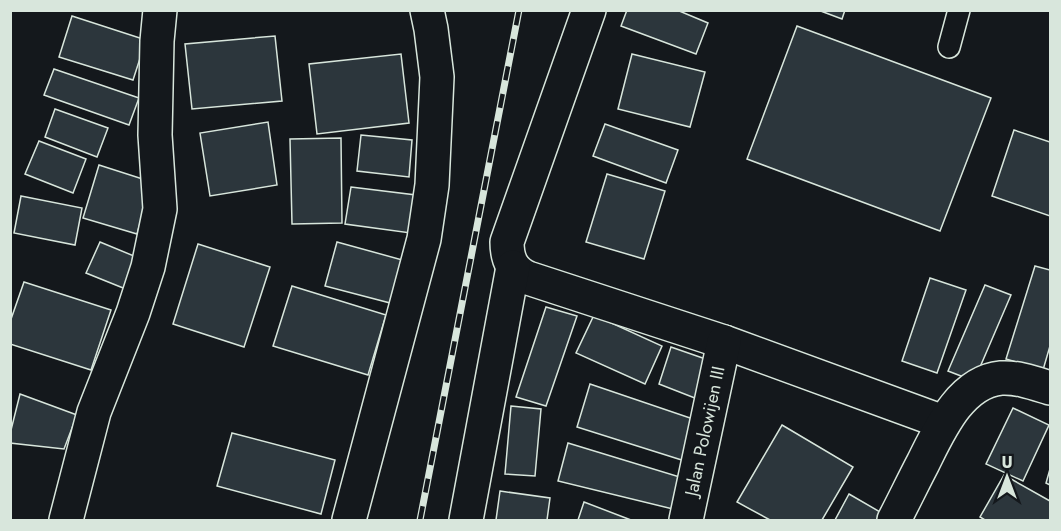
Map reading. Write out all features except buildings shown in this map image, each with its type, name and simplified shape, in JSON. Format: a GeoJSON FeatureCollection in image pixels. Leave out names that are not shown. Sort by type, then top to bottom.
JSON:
{"type":"FeatureCollection","features":[{"type":"Feature","properties":{"kind":"street"},"geometry":{"type":"LineString","coordinates":[[66,520],[94,412],[133,314],[148,267],[160,209],[155,135],[160,10]]}},
{"type":"Feature","properties":{"kind":"street"},"geometry":{"type":"LineString","coordinates":[[349,520],[424,239],[432,185],[437,77],[427,10]]}},
{"type":"Feature","properties":{"kind":"street"},"geometry":{"type":"LineString","coordinates":[[589,10],[507,242],[509,260],[516,272],[528,278],[724,342],[944,422]]}},
{"type":"Feature","properties":{"kind":"street"},"geometry":{"type":"LineString","coordinates":[[466,520],[513,267]]}},
{"type":"Feature","properties":{"kind":"street","name":"Jalan Polowijen III"},"geometry":{"type":"LineString","coordinates":[[686,520],[724,342]]}},
{"type":"Feature","properties":{"kind":"street"},"geometry":{"type":"LineString","coordinates":[[894,520],[944,422],[969,392],[989,381],[1001,378],[1017,378],[1050,388]]}},
{"type":"Feature","properties":{"kind":"lane"},"geometry":{"type":"LineString","coordinates":[[949,47],[959,10]]}},
{"type":"Feature","properties":{"kind":"railway"},"geometry":{"type":"LineString","coordinates":[[420,520],[519,10]]}}]}
